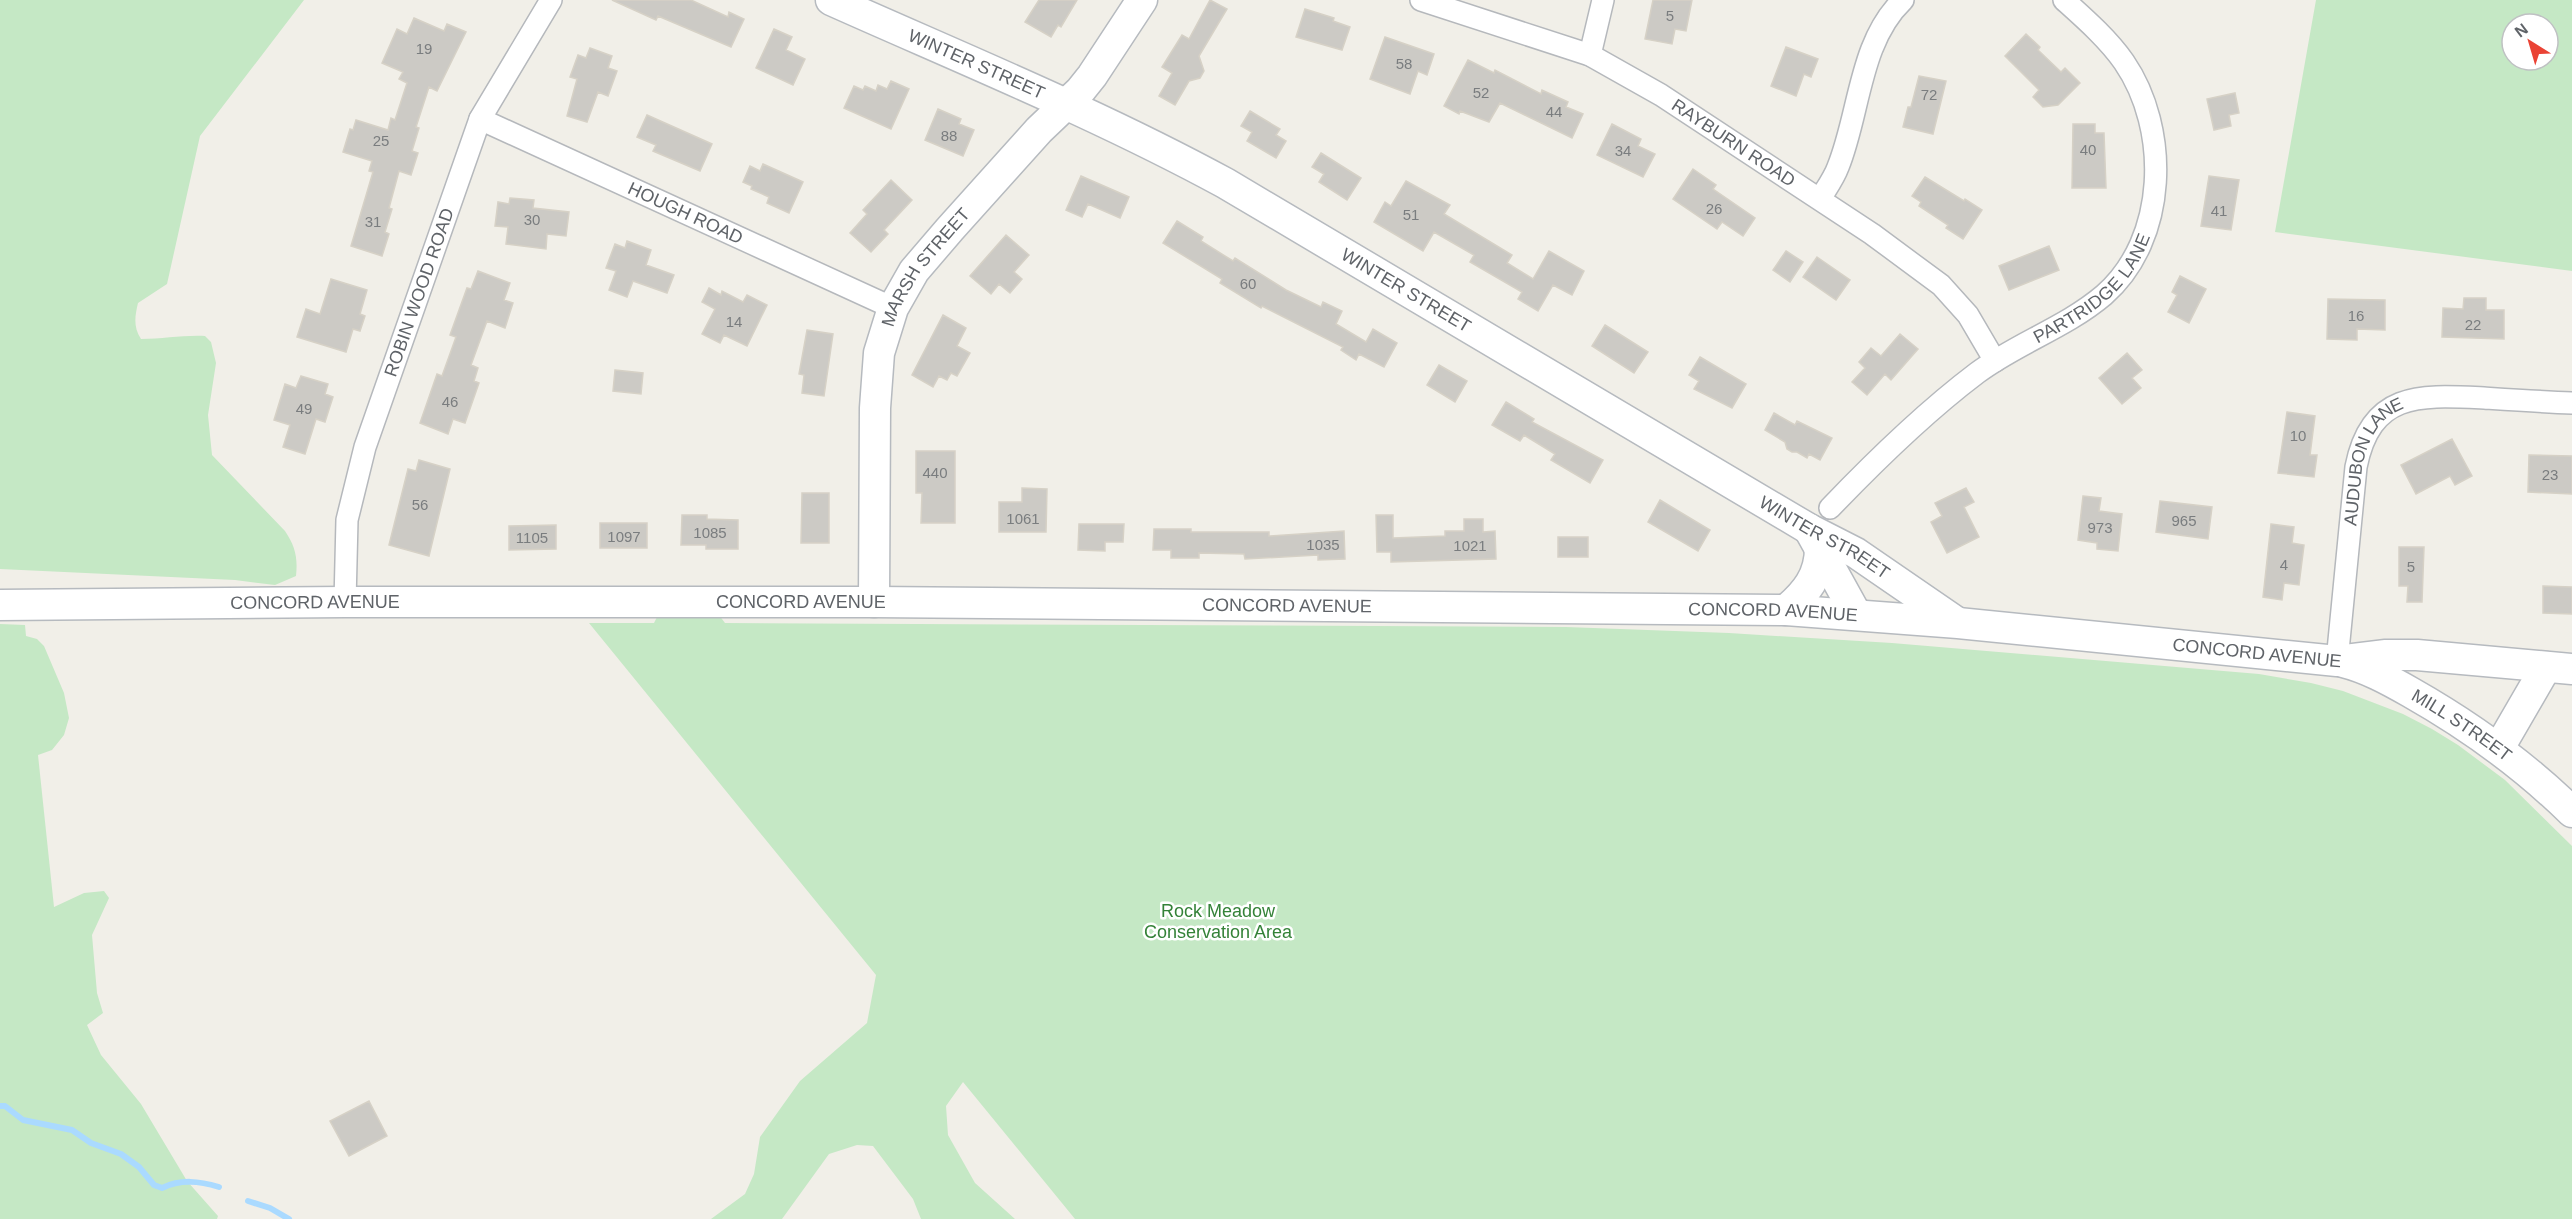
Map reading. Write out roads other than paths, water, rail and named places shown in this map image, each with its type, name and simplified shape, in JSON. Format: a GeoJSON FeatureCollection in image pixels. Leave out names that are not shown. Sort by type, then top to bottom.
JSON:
{"type":"FeatureCollection","features":[{"type":"Feature","properties":{"kind":"main road","name":"WINTER STREET"},"geometry":{"type":"LineString","coordinates":[[831,0],[1066,105],[1160,149],[1225,183],[1815,539],[1856,553],[1958,623]]}},
{"type":"Feature","properties":{"kind":"main road","name":"MARSH STREET"},"geometry":{"type":"LineString","coordinates":[[874,602],[875,408],[879,353],[893,308],[914,271],[950,229],[1039,130],[1092,76],[1142,0]]}},
{"type":"Feature","properties":{"kind":"main road"},"geometry":{"type":"LineString","coordinates":[[1786,610],[1800,598],[1814,578],[1819,564],[1815,539]]}},
{"type":"Feature","properties":{"kind":"main road"},"geometry":{"type":"LineString","coordinates":[[1815,539],[1866,615]]}},
{"type":"Feature","properties":{"kind":"main road"},"geometry":{"type":"LineString","coordinates":[[1856,553],[1870,579],[1866,615]]}},
{"type":"Feature","properties":{"kind":"main road","name":"CONCORD AVENUE"},"geometry":{"type":"LineString","coordinates":[[0,605],[345,602],[874,602],[1786,610],[1958,623],[2337,661],[2410,655],[2559,668]]}},
{"type":"Feature","properties":{"kind":"main road","name":"MILL STREET"},"geometry":{"type":"LineString","coordinates":[[2337,661],[2365,669],[2396,684],[2458,720],[2532,774],[2572,812]]}},
{"type":"Feature","properties":{"kind":"main road"},"geometry":{"type":"LineString","coordinates":[[2499,748],[2559,668]]}},
{"type":"Feature","properties":{"kind":"street","name":"ROBIN WOOD ROAD"},"geometry":{"type":"LineString","coordinates":[[345,602],[347,520],[358,467],[480,118],[550,0]]}},
{"type":"Feature","properties":{"kind":"street","name":"RAYBURN ROAD"},"geometry":{"type":"LineString","coordinates":[[1421,0],[1590,56],[1661,95],[1820,199],[1941,285],[1968,315],[1995,361]]}},
{"type":"Feature","properties":{"kind":"street"},"geometry":{"type":"LineString","coordinates":[[1590,56],[1603,0]]}},
{"type":"Feature","properties":{"kind":"street"},"geometry":{"type":"LineString","coordinates":[[1820,199],[1838,170],[1877,36],[1903,0]]}},
{"type":"Feature","properties":{"kind":"street","name":"PARTRIDGE LANE"},"geometry":{"type":"LineString","coordinates":[[1830,508],[1909,431],[1972,377],[1995,361],[2072,319],[2105,294],[2132,259],[2144,236],[2154,203],[2156,170],[2153,136],[2135,81],[2123,60],[2064,0]]}},
{"type":"Feature","properties":{"kind":"street","name":"HOUGH ROAD"},"geometry":{"type":"LineString","coordinates":[[480,118],[893,308]]}},
{"type":"Feature","properties":{"kind":"street","name":"AUDUBON LANE"},"geometry":{"type":"LineString","coordinates":[[2337,661],[2356,466],[2362,441],[2373,423],[2398,404],[2423,398],[2453,397],[2572,403]]}},
{"type":"Feature","properties":{"kind":"waterway"},"geometry":{"type":"LineString","coordinates":[[0,1106],[5,1106],[23,1120],[72,1130],[91,1143],[121,1154],[139,1167],[154,1185],[162,1188],[176,1183],[190,1182],[219,1187]]}},
{"type":"Feature","properties":{"kind":"waterway"},"geometry":{"type":"LineString","coordinates":[[248,1201],[270,1208],[289,1219]]}},
{"type":"Feature","properties":{"kind":"park label","name":"Rock Meadow Conservation Area"},"geometry":{"type":"Point","coordinates":[1218,921]}}]}
